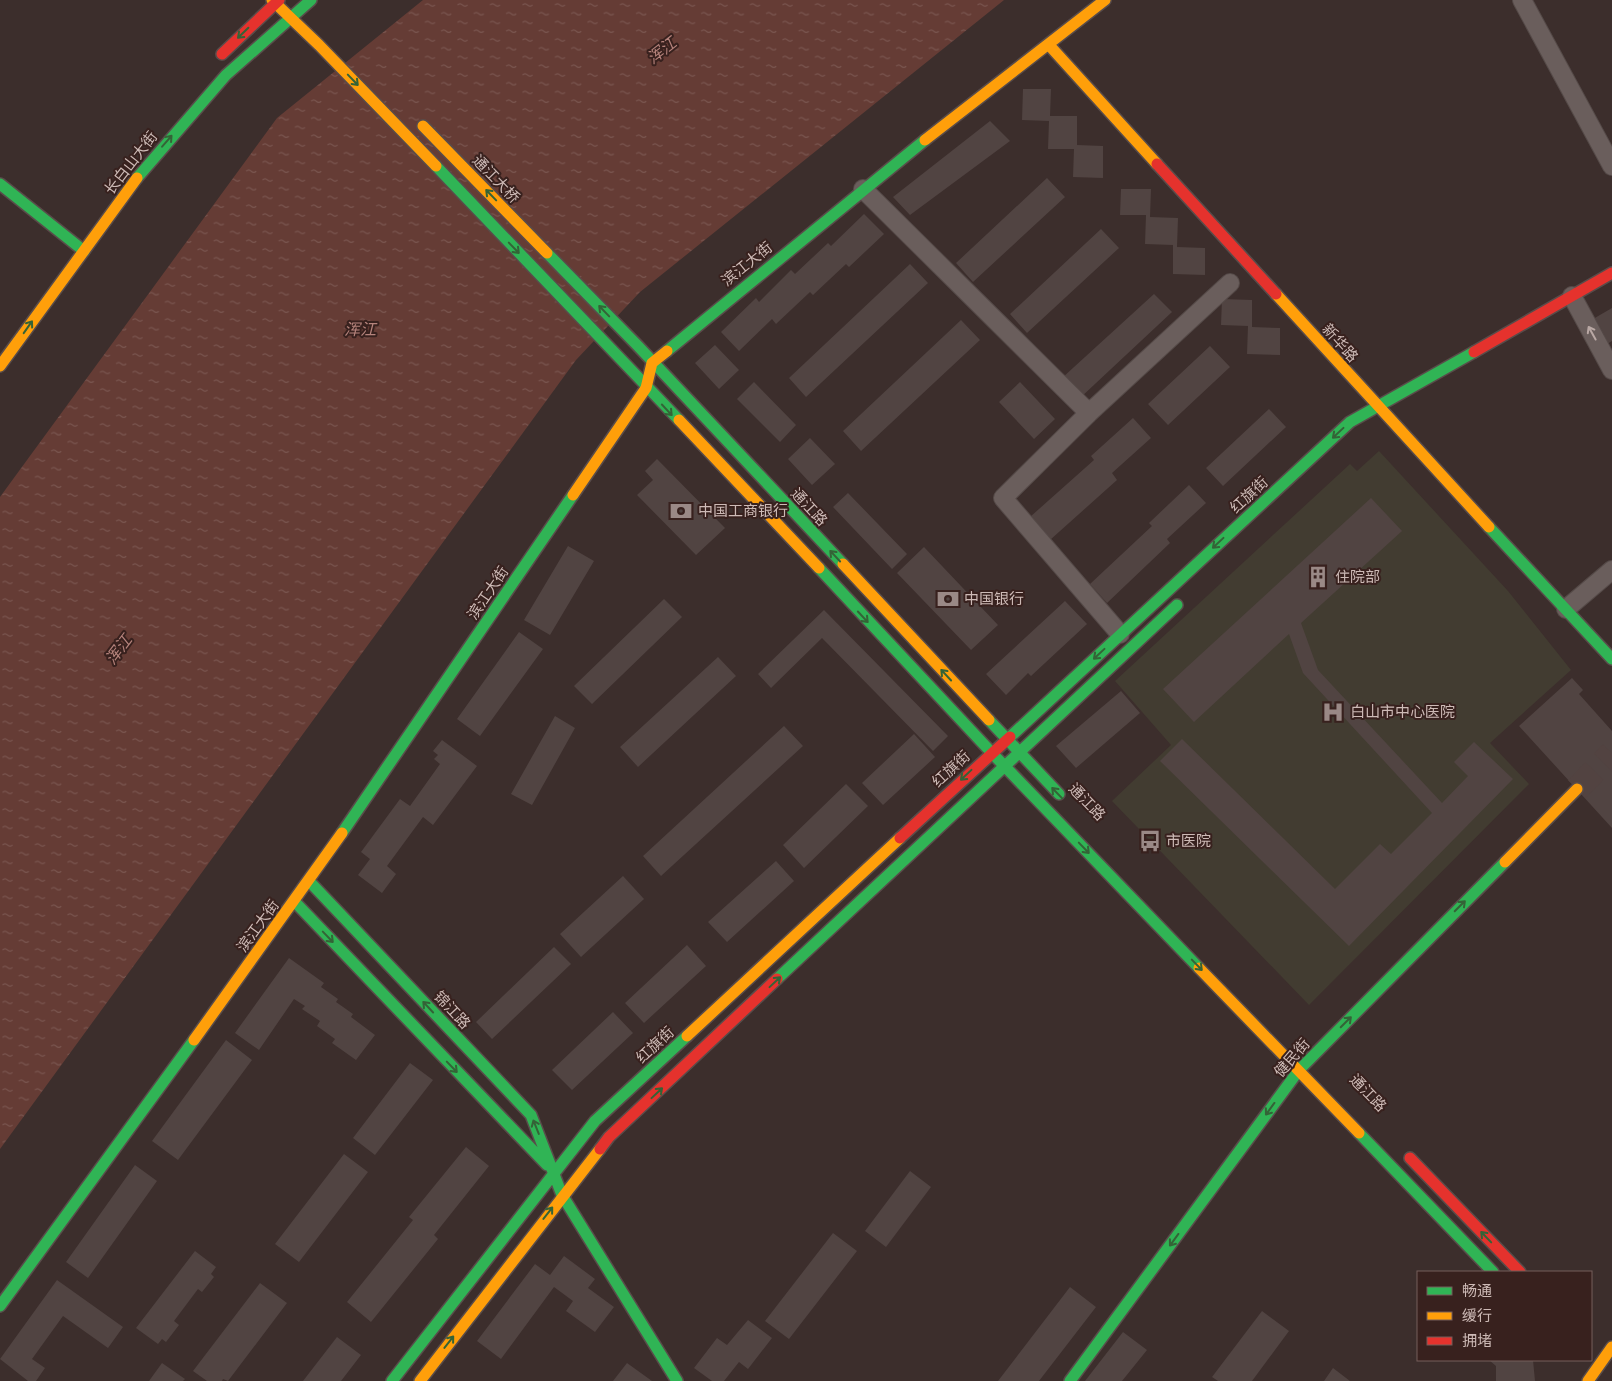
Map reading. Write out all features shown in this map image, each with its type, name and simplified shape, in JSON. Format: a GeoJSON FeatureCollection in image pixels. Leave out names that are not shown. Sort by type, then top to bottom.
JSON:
{"type":"FeatureCollection","features":[{"type":"Feature","properties":{"kind":"main road","name":"滨江大街"},"geometry":{"type":"LineString","coordinates":[[0,1306],[309,881],[646,388],[652,362],[863,189],[1105,0]]}},
{"type":"Feature","properties":{"kind":"main road"},"geometry":{"type":"LineString","coordinates":[[215,61],[275,1],[623,360],[646,388],[1004,766],[1492,1271]]}},
{"type":"Feature","properties":{"kind":"main road","name":"长白山大街"},"geometry":{"type":"LineString","coordinates":[[0,366],[144,168],[226,75],[307,4]]}},
{"type":"Feature","properties":{"kind":"main road","name":"新华路"},"geometry":{"type":"LineString","coordinates":[[1049,45],[1378,407],[1612,659]]}},
{"type":"Feature","properties":{"kind":"main road","name":"通江大桥"},"geometry":{"type":"LineString","coordinates":[[415,118],[638,346]]}},
{"type":"Feature","properties":{"kind":"main road"},"geometry":{"type":"LineString","coordinates":[[0,184],[84,251]]}},
{"type":"Feature","properties":{"kind":"main road","name":"红旗街"},"geometry":{"type":"LineString","coordinates":[[392,1381],[595,1121],[991,752],[1007,740],[1350,422],[1612,273]]}},
{"type":"Feature","properties":{"kind":"main road","name":"通江路"},"geometry":{"type":"LineString","coordinates":[[638,346],[1066,802]]}},
{"type":"Feature","properties":{"kind":"main road"},"geometry":{"type":"LineString","coordinates":[[1362,431],[1378,407]]}},
{"type":"Feature","properties":{"kind":"main road"},"geometry":{"type":"LineString","coordinates":[[420,1381],[562,1195],[609,1138],[1183,599]]}},
{"type":"Feature","properties":{"kind":"main road","name":"健民街"},"geometry":{"type":"LineString","coordinates":[[1070,1381],[1299,1070],[1577,789]]}},
{"type":"Feature","properties":{"kind":"main road","name":"锦江路"},"geometry":{"type":"LineString","coordinates":[[309,881],[531,1115],[562,1195],[677,1381]]}},
{"type":"Feature","properties":{"kind":"main road","name":"锦江路"},"geometry":{"type":"LineString","coordinates":[[294,901],[513,1132],[554,1172]]}},
{"type":"Feature","properties":{"kind":"main road"},"geometry":{"type":"LineString","coordinates":[[1399,1147],[1519,1271]]}},
{"type":"Feature","properties":{"kind":"main road"},"geometry":{"type":"LineString","coordinates":[[1592,1379],[1600,1355],[1612,1347]]}},
{"type":"Feature","properties":{"kind":"main road"},"geometry":{"type":"LineString","coordinates":[[1600,1355],[1612,1368]]}},
{"type":"Feature","properties":{"kind":"main road"},"geometry":{"type":"LineString","coordinates":[[1582,1365],[1592,1379]]}},
{"type":"Feature","properties":{"kind":"street"},"geometry":{"type":"LineString","coordinates":[[1522,0],[1612,166]]}},
{"type":"Feature","properties":{"kind":"street"},"geometry":{"type":"LineString","coordinates":[[863,189],[1089,413]]}},
{"type":"Feature","properties":{"kind":"street"},"geometry":{"type":"LineString","coordinates":[[1120,634],[1003,498],[1089,413],[1230,283]]}},
{"type":"Feature","properties":{"kind":"street"},"geometry":{"type":"LineString","coordinates":[[1572,296],[1612,370]]}},
{"type":"Feature","properties":{"kind":"street"},"geometry":{"type":"LineString","coordinates":[[1566,609],[1612,570]]}},
{"type":"Feature","properties":{"kind":"shaded area","name":"白山市中心医院"},"geometry":{"type":"Polygon","coordinates":[[[1379,451],[1508,591],[1571,670],[1490,743],[1529,784],[1309,1005],[1112,801],[1171,745],[1115,681],[1350,464],[1357,471],[1379,451]]]}},
{"type":"Feature","properties":{"kind":"water","name":"浑江"},"geometry":{"type":"Polygon","coordinates":[[[423,0],[1004,0],[640,292],[576,360],[0,1149],[0,497],[277,118],[423,0]]]}},
{"type":"Feature","properties":{"kind":"building"},"geometry":{"type":"Polygon","coordinates":[[[1023,89],[1051,89],[1050,116],[1077,116],[1077,145],[1103,146],[1103,178],[1073,177],[1074,149],[1048,149],[1049,121],[1022,120],[1023,89]]]}},
{"type":"Feature","properties":{"kind":"building"},"geometry":{"type":"Polygon","coordinates":[[[990,121],[1010,141],[910,215],[893,197],[990,121]]]}},
{"type":"Feature","properties":{"kind":"building"},"geometry":{"type":"Polygon","coordinates":[[[1047,178],[1065,197],[973,282],[956,263],[1047,178]]]}},
{"type":"Feature","properties":{"kind":"building"},"geometry":{"type":"Polygon","coordinates":[[[1121,189],[1151,189],[1150,217],[1178,218],[1177,247],[1205,248],[1205,275],[1173,274],[1173,245],[1145,244],[1146,215],[1120,215],[1121,189]]]}},
{"type":"Feature","properties":{"kind":"building"},"geometry":{"type":"Polygon","coordinates":[[[864,214],[884,234],[849,267],[846,264],[813,295],[810,292],[776,324],[772,319],[739,351],[721,332],[756,298],[759,302],[791,270],[795,274],[828,243],[831,246],[864,214]]]}},
{"type":"Feature","properties":{"kind":"building"},"geometry":{"type":"Polygon","coordinates":[[[1101,229],[1119,248],[1027,333],[1010,314],[1101,229]]]}},
{"type":"Feature","properties":{"kind":"building"},"geometry":{"type":"Polygon","coordinates":[[[910,264],[928,283],[806,397],[789,378],[910,264]]]}},
{"type":"Feature","properties":{"kind":"building"},"geometry":{"type":"Polygon","coordinates":[[[1154,294],[1172,312],[1080,398],[1062,378],[1154,294]]]}},
{"type":"Feature","properties":{"kind":"building"},"geometry":{"type":"Polygon","coordinates":[[[1222,299],[1252,300],[1252,327],[1280,328],[1280,355],[1247,354],[1248,326],[1221,325],[1222,299]]]}},
{"type":"Feature","properties":{"kind":"building"},"geometry":{"type":"Polygon","coordinates":[[[1612,308],[1612,341],[1607,344],[1593,319],[1612,308]]]}},
{"type":"Feature","properties":{"kind":"building"},"geometry":{"type":"Polygon","coordinates":[[[961,320],[980,340],[861,451],[843,431],[961,320]]]}},
{"type":"Feature","properties":{"kind":"building"},"geometry":{"type":"Polygon","coordinates":[[[715,345],[739,370],[719,389],[695,363],[715,345]]]}},
{"type":"Feature","properties":{"kind":"building"},"geometry":{"type":"Polygon","coordinates":[[[1210,346],[1230,367],[1168,425],[1148,404],[1210,346]]]}},
{"type":"Feature","properties":{"kind":"building"},"geometry":{"type":"Polygon","coordinates":[[[754,382],[796,425],[780,442],[737,399],[754,382]]]}},
{"type":"Feature","properties":{"kind":"building"},"geometry":{"type":"Polygon","coordinates":[[[1020,382],[1055,419],[1034,439],[999,402],[1020,382]]]}},
{"type":"Feature","properties":{"kind":"building"},"geometry":{"type":"Polygon","coordinates":[[[1269,409],[1286,427],[1223,486],[1206,468],[1269,409]]]}},
{"type":"Feature","properties":{"kind":"building"},"geometry":{"type":"Polygon","coordinates":[[[1133,418],[1151,438],[1112,473],[1117,480],[1050,540],[1030,517],[1094,460],[1091,456],[1133,418]]]}},
{"type":"Feature","properties":{"kind":"building"},"geometry":{"type":"Polygon","coordinates":[[[810,438],[835,464],[812,485],[788,459],[810,438]]]}},
{"type":"Feature","properties":{"kind":"building","name":"中国工商银行"},"geometry":{"type":"Polygon","coordinates":[[[657,459],[725,528],[696,555],[637,495],[653,480],[645,471],[657,459]]]}},
{"type":"Feature","properties":{"kind":"building"},"geometry":{"type":"Polygon","coordinates":[[[1189,485],[1206,503],[1167,539],[1170,543],[1107,603],[1090,584],[1152,526],[1149,523],[1189,485]]]}},
{"type":"Feature","properties":{"kind":"building"},"geometry":{"type":"Polygon","coordinates":[[[848,493],[907,554],[892,569],[833,507],[848,493]]]}},
{"type":"Feature","properties":{"kind":"building"},"geometry":{"type":"Polygon","coordinates":[[[1371,498],[1402,531],[1301,623],[1318,670],[1442,803],[1468,776],[1454,762],[1474,742],[1513,779],[1349,946],[1160,761],[1182,739],[1335,889],[1380,844],[1391,854],[1432,813],[1303,673],[1289,634],[1194,722],[1163,689],[1371,498]]]}},
{"type":"Feature","properties":{"kind":"building"},"geometry":{"type":"Polygon","coordinates":[[[568,546],[594,561],[550,635],[524,620],[568,546]]]}},
{"type":"Feature","properties":{"kind":"building","name":"中国银行"},"geometry":{"type":"Polygon","coordinates":[[[924,547],[998,625],[971,650],[897,573],[924,547]]]}},
{"type":"Feature","properties":{"kind":"building"},"geometry":{"type":"Polygon","coordinates":[[[664,599],[682,617],[592,704],[574,686],[664,599]]]}},
{"type":"Feature","properties":{"kind":"building"},"geometry":{"type":"Polygon","coordinates":[[[1065,601],[1087,624],[1031,676],[1028,673],[1006,695],[986,674],[1065,601]]]}},
{"type":"Feature","properties":{"kind":"building"},"geometry":{"type":"Polygon","coordinates":[[[824,610],[948,736],[933,751],[822,638],[771,688],[758,674],[824,610]]]}},
{"type":"Feature","properties":{"kind":"building"},"geometry":{"type":"Polygon","coordinates":[[[519,632],[543,649],[480,736],[457,719],[519,632]]]}},
{"type":"Feature","properties":{"kind":"building"},"geometry":{"type":"Polygon","coordinates":[[[718,657],[736,676],[638,767],[620,747],[718,657]]]}},
{"type":"Feature","properties":{"kind":"building"},"geometry":{"type":"Polygon","coordinates":[[[1572,678],[1583,690],[1579,694],[1612,731],[1612,828],[1519,726],[1572,678]]]}},
{"type":"Feature","properties":{"kind":"building"},"geometry":{"type":"Polygon","coordinates":[[[1121,691],[1140,713],[1076,768],[1056,746],[1121,691]]]}},
{"type":"Feature","properties":{"kind":"building"},"geometry":{"type":"Polygon","coordinates":[[[555,716],[575,728],[532,805],[511,794],[555,716]]]}},
{"type":"Feature","properties":{"kind":"building"},"geometry":{"type":"Polygon","coordinates":[[[784,726],[803,746],[661,876],[643,856],[784,726]]]}},
{"type":"Feature","properties":{"kind":"building"},"geometry":{"type":"Polygon","coordinates":[[[914,734],[935,757],[883,805],[862,783],[914,734]]]}},
{"type":"Feature","properties":{"kind":"building"},"geometry":{"type":"Polygon","coordinates":[[[442,740],[477,766],[433,825],[423,817],[387,866],[396,874],[382,893],[358,875],[370,859],[361,852],[400,799],[410,806],[440,764],[434,759],[438,755],[433,751],[442,740]]]}},
{"type":"Feature","properties":{"kind":"building"},"geometry":{"type":"Polygon","coordinates":[[[846,784],[868,806],[804,868],[783,845],[846,784]]]}},
{"type":"Feature","properties":{"kind":"building"},"geometry":{"type":"Polygon","coordinates":[[[776,861],[794,881],[727,942],[708,922],[776,861]]]}},
{"type":"Feature","properties":{"kind":"building"},"geometry":{"type":"Polygon","coordinates":[[[623,876],[644,899],[581,957],[560,934],[623,876]]]}},
{"type":"Feature","properties":{"kind":"building"},"geometry":{"type":"Polygon","coordinates":[[[687,945],[706,966],[644,1023],[625,1003],[687,945]]]}},
{"type":"Feature","properties":{"kind":"building"},"geometry":{"type":"Polygon","coordinates":[[[554,947],[571,964],[492,1039],[476,1022],[554,947]]]}},
{"type":"Feature","properties":{"kind":"building"},"geometry":{"type":"Polygon","coordinates":[[[289,958],[324,983],[321,987],[338,999],[336,1002],[353,1014],[351,1017],[375,1035],[356,1060],[332,1043],[335,1039],[317,1026],[320,1021],[302,1009],[305,1006],[294,999],[259,1050],[235,1033],[289,958]]]}},
{"type":"Feature","properties":{"kind":"building"},"geometry":{"type":"Polygon","coordinates":[[[613,1012],[633,1033],[572,1090],[552,1070],[613,1012]]]}},
{"type":"Feature","properties":{"kind":"building"},"geometry":{"type":"Polygon","coordinates":[[[226,1040],[252,1060],[178,1160],[152,1141],[226,1040]]]}},
{"type":"Feature","properties":{"kind":"building"},"geometry":{"type":"Polygon","coordinates":[[[410,1063],[433,1080],[375,1155],[353,1138],[410,1063]]]}},
{"type":"Feature","properties":{"kind":"building"},"geometry":{"type":"Polygon","coordinates":[[[466,1147],[489,1166],[434,1235],[438,1239],[371,1322],[347,1302],[413,1220],[409,1217],[466,1147]]]}},
{"type":"Feature","properties":{"kind":"building"},"geometry":{"type":"Polygon","coordinates":[[[344,1154],[368,1172],[299,1262],[275,1244],[344,1154]]]}},
{"type":"Feature","properties":{"kind":"building"},"geometry":{"type":"Polygon","coordinates":[[[135,1165],[157,1181],[88,1278],[66,1262],[135,1165]]]}},
{"type":"Feature","properties":{"kind":"building"},"geometry":{"type":"Polygon","coordinates":[[[910,1171],[931,1187],[886,1247],[865,1231],[910,1171]]]}},
{"type":"Feature","properties":{"kind":"building"},"geometry":{"type":"Polygon","coordinates":[[[833,1233],[857,1251],[789,1339],[765,1321],[833,1233]]]}},
{"type":"Feature","properties":{"kind":"building"},"geometry":{"type":"Polygon","coordinates":[[[195,1251],[216,1267],[211,1274],[214,1277],[202,1292],[198,1289],[174,1321],[179,1325],[166,1342],[162,1339],[158,1344],[136,1328],[195,1251]]]}},
{"type":"Feature","properties":{"kind":"building"},"geometry":{"type":"Polygon","coordinates":[[[564,1256],[595,1279],[588,1288],[614,1307],[595,1332],[566,1311],[573,1301],[554,1287],[501,1359],[477,1341],[535,1264],[550,1275],[564,1256]]]}},
{"type":"Feature","properties":{"kind":"building"},"geometry":{"type":"Polygon","coordinates":[[[57,1280],[123,1327],[108,1348],[63,1316],[32,1359],[45,1368],[36,1381],[28,1381],[0,1359],[57,1280]]]}},
{"type":"Feature","properties":{"kind":"building"},"geometry":{"type":"Polygon","coordinates":[[[260,1283],[287,1303],[228,1381],[223,1379],[222,1381],[207,1381],[193,1371],[260,1283]]]}},
{"type":"Feature","properties":{"kind":"building"},"geometry":{"type":"Polygon","coordinates":[[[1070,1287],[1096,1307],[1039,1381],[998,1381],[1070,1287]]]}},
{"type":"Feature","properties":{"kind":"building"},"geometry":{"type":"Polygon","coordinates":[[[1262,1311],[1289,1331],[1252,1381],[1218,1381],[1212,1377],[1262,1311]]]}},
{"type":"Feature","properties":{"kind":"building"},"geometry":{"type":"Polygon","coordinates":[[[748,1320],[772,1338],[748,1369],[739,1362],[724,1381],[712,1381],[694,1368],[717,1338],[727,1345],[748,1320]]]}},
{"type":"Feature","properties":{"kind":"building"},"geometry":{"type":"Polygon","coordinates":[[[1123,1332],[1147,1350],[1122,1381],[1085,1381],[1123,1332]]]}},
{"type":"Feature","properties":{"kind":"building"},"geometry":{"type":"Polygon","coordinates":[[[337,1337],[361,1355],[341,1381],[303,1381],[337,1337]]]}},
{"type":"Feature","properties":{"kind":"building"},"geometry":{"type":"Polygon","coordinates":[[[1490,1361],[1533,1361],[1535,1381],[1496,1381],[1496,1366],[1490,1361]]]}},
{"type":"Feature","properties":{"kind":"building"},"geometry":{"type":"Polygon","coordinates":[[[162,1363],[185,1379],[183,1381],[149,1381],[162,1363]]]}},
{"type":"Feature","properties":{"kind":"building"},"geometry":{"type":"Polygon","coordinates":[[[627,1363],[652,1381],[613,1381],[627,1363]]]}},
{"type":"Feature","properties":{"kind":"building"},"geometry":{"type":"Polygon","coordinates":[[[1333,1368],[1350,1381],[1324,1381],[1333,1368]]]}},
{"type":"Feature","properties":{"kind":"tunnel"},"geometry":{"type":"LineString","coordinates":[[1577,789],[1612,753]]}},
{"type":"Feature","properties":{"kind":"traffic: fast"},"geometry":{"type":"LineString","coordinates":[[137,178],[226,75],[311,0]]}},
{"type":"Feature","properties":{"kind":"traffic: fast"},"geometry":{"type":"LineString","coordinates":[[667,351],[925,140]]}},
{"type":"Feature","properties":{"kind":"traffic: fast"},"geometry":{"type":"LineString","coordinates":[[436,166],[679,420]]}},
{"type":"Feature","properties":{"kind":"traffic: fast"},"geometry":{"type":"LineString","coordinates":[[0,184],[84,251]]}},
{"type":"Feature","properties":{"kind":"traffic: fast"},"geometry":{"type":"LineString","coordinates":[[547,253],[638,346],[843,564]]}},
{"type":"Feature","properties":{"kind":"traffic: fast"},"geometry":{"type":"LineString","coordinates":[[1010,737],[1350,422],[1474,352]]}},
{"type":"Feature","properties":{"kind":"traffic: fast"},"geometry":{"type":"LineString","coordinates":[[342,833],[573,495]]}},
{"type":"Feature","properties":{"kind":"traffic: fast"},"geometry":{"type":"LineString","coordinates":[[1489,527],[1612,659]]}},
{"type":"Feature","properties":{"kind":"traffic: fast"},"geometry":{"type":"LineString","coordinates":[[819,568],[991,752],[1199,968]]}},
{"type":"Feature","properties":{"kind":"traffic: fast"},"geometry":{"type":"LineString","coordinates":[[777,979],[1177,605]]}},
{"type":"Feature","properties":{"kind":"traffic: fast"},"geometry":{"type":"LineString","coordinates":[[989,720],[1059,794]]}},
{"type":"Feature","properties":{"kind":"traffic: fast"},"geometry":{"type":"LineString","coordinates":[[1070,1381],[1299,1070],[1505,862]]}},
{"type":"Feature","properties":{"kind":"traffic: fast"},"geometry":{"type":"LineString","coordinates":[[309,881],[531,1115],[562,1195],[677,1381]]}},
{"type":"Feature","properties":{"kind":"traffic: fast"},"geometry":{"type":"LineString","coordinates":[[294,901],[547,1165]]}},
{"type":"Feature","properties":{"kind":"traffic: fast"},"geometry":{"type":"LineString","coordinates":[[392,1381],[595,1121],[687,1036]]}},
{"type":"Feature","properties":{"kind":"traffic: fast"},"geometry":{"type":"LineString","coordinates":[[0,1306],[194,1040]]}},
{"type":"Feature","properties":{"kind":"traffic: fast"},"geometry":{"type":"LineString","coordinates":[[1359,1133],[1492,1271]]}},
{"type":"Feature","properties":{"kind":"traffic: slow"},"geometry":{"type":"LineString","coordinates":[[272,0],[319,45],[436,166]]}},
{"type":"Feature","properties":{"kind":"traffic: slow"},"geometry":{"type":"LineString","coordinates":[[925,140],[1105,0]]}},
{"type":"Feature","properties":{"kind":"traffic: slow"},"geometry":{"type":"LineString","coordinates":[[1049,45],[1157,164]]}},
{"type":"Feature","properties":{"kind":"traffic: slow"},"geometry":{"type":"LineString","coordinates":[[423,126],[547,253]]}},
{"type":"Feature","properties":{"kind":"traffic: slow"},"geometry":{"type":"LineString","coordinates":[[0,366],[137,178]]}},
{"type":"Feature","properties":{"kind":"traffic: slow"},"geometry":{"type":"LineString","coordinates":[[1276,294],[1489,527]]}},
{"type":"Feature","properties":{"kind":"traffic: slow"},"geometry":{"type":"LineString","coordinates":[[573,495],[646,388],[652,363],[667,351]]}},
{"type":"Feature","properties":{"kind":"traffic: slow"},"geometry":{"type":"LineString","coordinates":[[679,420],[819,568]]}},
{"type":"Feature","properties":{"kind":"traffic: slow"},"geometry":{"type":"LineString","coordinates":[[843,564],[989,720]]}},
{"type":"Feature","properties":{"kind":"traffic: slow"},"geometry":{"type":"LineString","coordinates":[[1505,862],[1577,789]]}},
{"type":"Feature","properties":{"kind":"traffic: slow"},"geometry":{"type":"LineString","coordinates":[[194,1040],[342,833]]}},
{"type":"Feature","properties":{"kind":"traffic: slow"},"geometry":{"type":"LineString","coordinates":[[687,1036],[900,838]]}},
{"type":"Feature","properties":{"kind":"traffic: slow"},"geometry":{"type":"LineString","coordinates":[[1199,968],[1359,1133]]}},
{"type":"Feature","properties":{"kind":"traffic: slow"},"geometry":{"type":"LineString","coordinates":[[420,1381],[600,1149]]}},
{"type":"Feature","properties":{"kind":"traffic: slow"},"geometry":{"type":"LineString","coordinates":[[1588,1381],[1612,1347]]}},
{"type":"Feature","properties":{"kind":"traffic: jam"},"geometry":{"type":"LineString","coordinates":[[222,54],[279,0]]}},
{"type":"Feature","properties":{"kind":"traffic: jam"},"geometry":{"type":"LineString","coordinates":[[1157,164],[1276,294]]}},
{"type":"Feature","properties":{"kind":"traffic: jam"},"geometry":{"type":"LineString","coordinates":[[1474,352],[1612,273]]}},
{"type":"Feature","properties":{"kind":"traffic: jam"},"geometry":{"type":"LineString","coordinates":[[900,838],[1010,737]]}},
{"type":"Feature","properties":{"kind":"traffic: jam"},"geometry":{"type":"LineString","coordinates":[[600,1149],[609,1137],[777,979]]}},
{"type":"Feature","properties":{"kind":"traffic: jam"},"geometry":{"type":"LineString","coordinates":[[1410,1158],[1519,1271]]}},
{"type":"Feature","properties":{"kind":"place","name":"中国工商银行"},"geometry":{"type":"Point","coordinates":[681,511]}},
{"type":"Feature","properties":{"kind":"place","name":"住院部"},"geometry":{"type":"Point","coordinates":[1318,577]}},
{"type":"Feature","properties":{"kind":"place","name":"中国银行"},"geometry":{"type":"Point","coordinates":[948,599]}},
{"type":"Feature","properties":{"kind":"place","name":"白山市中心医院"},"geometry":{"type":"Point","coordinates":[1333,712]}},
{"type":"Feature","properties":{"kind":"place","name":"市医院"},"geometry":{"type":"Point","coordinates":[1150,841]}}]}
